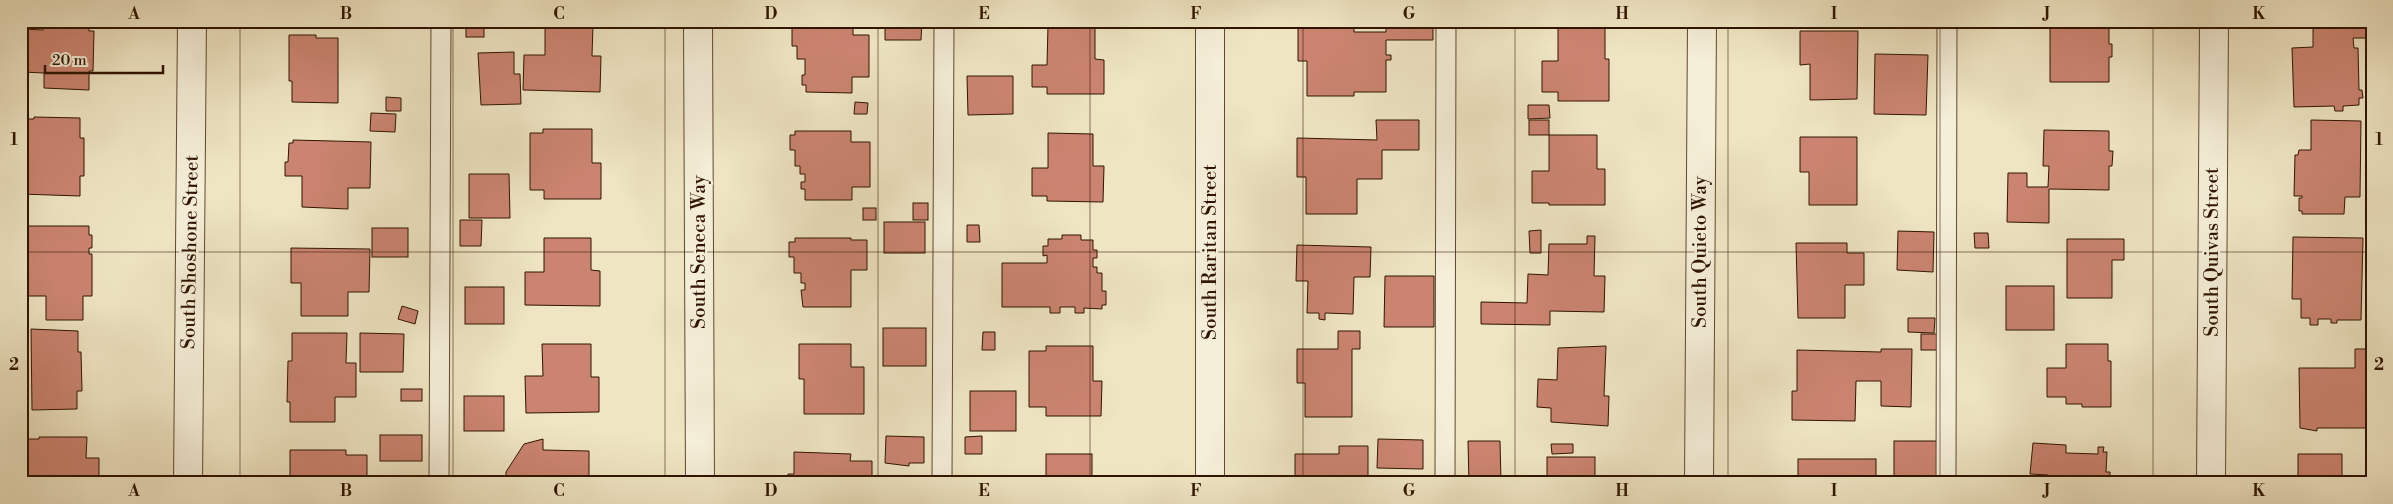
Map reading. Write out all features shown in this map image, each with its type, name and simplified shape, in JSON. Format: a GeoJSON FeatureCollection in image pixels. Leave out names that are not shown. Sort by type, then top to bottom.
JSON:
{"type":"FeatureCollection","features":[{"type":"Feature","properties":{"kind":"street","name":"South Shoshone Street"},"geometry":{"type":"LineString","coordinates":[[188,483],[192,21]]}},
{"type":"Feature","properties":{"kind":"street","name":"South Seneca Way"},"geometry":{"type":"LineString","coordinates":[[698,21],[700,483]]}},
{"type":"Feature","properties":{"kind":"street","name":"South Raritan Street"},"geometry":{"type":"LineString","coordinates":[[1210,21],[1210,483]]}},
{"type":"Feature","properties":{"kind":"street","name":"South Quieto Way"},"geometry":{"type":"LineString","coordinates":[[1699,483],[1702,21]]}},
{"type":"Feature","properties":{"kind":"street","name":"South Quivas Street"},"geometry":{"type":"LineString","coordinates":[[2211,483],[2214,21]]}},
{"type":"Feature","properties":{"kind":"lane"},"geometry":{"type":"LineString","coordinates":[[438,483],[441,21]]}},
{"type":"Feature","properties":{"kind":"lane"},"geometry":{"type":"LineString","coordinates":[[942,483],[944,21]]}},
{"type":"Feature","properties":{"kind":"lane"},"geometry":{"type":"LineString","coordinates":[[1445,483],[1446,21]]}},
{"type":"Feature","properties":{"kind":"lane"},"geometry":{"type":"LineString","coordinates":[[1946,483],[1947,21]]}},
{"type":"Feature","properties":{"kind":"building"},"geometry":{"type":"Polygon","coordinates":[[[43,21],[89,21],[89,31],[94,31],[93,71],[89,71],[89,90],[44,88],[44,73],[22,72],[23,29],[43,30],[43,21]]]}},
{"type":"Feature","properties":{"kind":"building"},"geometry":{"type":"Polygon","coordinates":[[[466,21],[484,21],[484,37],[466,37],[466,21]]]}},
{"type":"Feature","properties":{"kind":"building"},"geometry":{"type":"Polygon","coordinates":[[[885,21],[922,21],[921,40],[885,40],[885,21]]]}},
{"type":"Feature","properties":{"kind":"building"},"geometry":{"type":"Polygon","coordinates":[[[970,21],[980,21],[980,27],[970,27],[970,21]]]}},
{"type":"Feature","properties":{"kind":"building"},"geometry":{"type":"Polygon","coordinates":[[[1386,21],[1433,21],[1433,40],[1386,40],[1386,55],[1391,55],[1391,60],[1386,60],[1386,92],[1354,92],[1354,96],[1307,96],[1307,61],[1298,61],[1298,27],[1354,28],[1354,32],[1386,32],[1386,21]]]}},
{"type":"Feature","properties":{"kind":"building"},"geometry":{"type":"Polygon","coordinates":[[[2313,21],[2354,22],[2354,25],[2370,25],[2370,38],[2353,38],[2354,48],[2358,48],[2359,90],[2362,90],[2363,98],[2359,98],[2359,105],[2343,106],[2343,111],[2335,111],[2334,106],[2294,107],[2292,48],[2313,47],[2313,21]]]}},
{"type":"Feature","properties":{"kind":"building"},"geometry":{"type":"Polygon","coordinates":[[[545,23],[593,24],[592,56],[601,56],[600,92],[523,90],[524,55],[545,55],[545,23]]]}},
{"type":"Feature","properties":{"kind":"building"},"geometry":{"type":"Polygon","coordinates":[[[798,24],[853,25],[853,35],[869,35],[869,77],[852,77],[852,93],[806,92],[806,85],[802,85],[802,75],[805,75],[805,59],[797,59],[797,46],[792,46],[792,27],[798,27],[798,24]]]}},
{"type":"Feature","properties":{"kind":"building"},"geometry":{"type":"Polygon","coordinates":[[[1048,25],[1095,25],[1095,59],[1104,60],[1104,94],[1047,94],[1047,87],[1032,87],[1032,65],[1047,65],[1048,25]]]}},
{"type":"Feature","properties":{"kind":"building"},"geometry":{"type":"Polygon","coordinates":[[[2050,25],[2109,25],[2109,44],[2112,44],[2112,57],[2109,57],[2109,82],[2050,82],[2050,25]]]}},
{"type":"Feature","properties":{"kind":"building"},"geometry":{"type":"Polygon","coordinates":[[[1558,27],[1605,27],[1605,59],[1609,59],[1609,101],[1558,101],[1558,92],[1542,92],[1542,61],[1558,61],[1558,27]]]}},
{"type":"Feature","properties":{"kind":"building"},"geometry":{"type":"Polygon","coordinates":[[[1800,31],[1858,31],[1857,99],[1810,100],[1810,64],[1800,65],[1800,31]]]}},
{"type":"Feature","properties":{"kind":"building"},"geometry":{"type":"Polygon","coordinates":[[[289,35],[316,35],[316,38],[338,38],[338,103],[292,102],[292,81],[289,81],[289,35]]]}},
{"type":"Feature","properties":{"kind":"building"},"geometry":{"type":"Polygon","coordinates":[[[514,52],[514,74],[520,74],[521,104],[481,105],[478,53],[514,52]]]}},
{"type":"Feature","properties":{"kind":"building"},"geometry":{"type":"Polygon","coordinates":[[[1875,54],[1928,55],[1926,115],[1874,114],[1875,54]]]}},
{"type":"Feature","properties":{"kind":"building"},"geometry":{"type":"Polygon","coordinates":[[[967,76],[1013,76],[1013,114],[968,115],[967,76]]]}},
{"type":"Feature","properties":{"kind":"building"},"geometry":{"type":"Polygon","coordinates":[[[386,97],[401,98],[401,111],[386,111],[386,97]]]}},
{"type":"Feature","properties":{"kind":"building"},"geometry":{"type":"Polygon","coordinates":[[[855,102],[868,103],[867,114],[854,114],[855,102]]]}},
{"type":"Feature","properties":{"kind":"building"},"geometry":{"type":"Polygon","coordinates":[[[1528,105],[1549,105],[1550,118],[1528,119],[1528,105]]]}},
{"type":"Feature","properties":{"kind":"building"},"geometry":{"type":"Polygon","coordinates":[[[371,113],[396,114],[395,132],[370,131],[371,113]]]}},
{"type":"Feature","properties":{"kind":"building"},"geometry":{"type":"Polygon","coordinates":[[[34,117],[80,118],[80,138],[84,138],[84,176],[80,176],[80,196],[21,194],[21,119],[34,119],[34,117]]]}},
{"type":"Feature","properties":{"kind":"building"},"geometry":{"type":"Polygon","coordinates":[[[1376,120],[1419,120],[1419,150],[1382,150],[1382,179],[1357,179],[1357,214],[1306,214],[1306,177],[1297,177],[1297,138],[1377,140],[1376,120]]]}},
{"type":"Feature","properties":{"kind":"building"},"geometry":{"type":"Polygon","coordinates":[[[1529,120],[1549,120],[1549,135],[1529,135],[1529,120]]]}},
{"type":"Feature","properties":{"kind":"building"},"geometry":{"type":"Polygon","coordinates":[[[2311,120],[2361,121],[2360,197],[2345,197],[2344,214],[2302,214],[2302,211],[2299,211],[2299,198],[2302,198],[2302,196],[2294,196],[2295,155],[2298,155],[2299,150],[2311,150],[2311,120]]]}},
{"type":"Feature","properties":{"kind":"building"},"geometry":{"type":"Polygon","coordinates":[[[543,129],[592,129],[592,163],[601,163],[601,199],[544,199],[544,190],[530,190],[530,133],[543,133],[543,129]]]}},
{"type":"Feature","properties":{"kind":"building"},"geometry":{"type":"Polygon","coordinates":[[[2044,130],[2109,131],[2109,151],[2113,151],[2112,166],[2109,166],[2109,190],[2049,189],[2049,223],[2007,222],[2008,173],[2027,173],[2027,187],[2048,187],[2049,166],[2043,166],[2044,130]]]}},
{"type":"Feature","properties":{"kind":"building"},"geometry":{"type":"Polygon","coordinates":[[[795,131],[851,131],[851,142],[870,142],[870,187],[852,187],[852,200],[805,200],[805,189],[801,189],[801,182],[805,182],[805,174],[800,174],[800,166],[795,166],[795,150],[790,150],[790,135],[795,135],[795,131]]]}},
{"type":"Feature","properties":{"kind":"building"},"geometry":{"type":"Polygon","coordinates":[[[1048,133],[1093,134],[1093,166],[1104,166],[1103,202],[1047,201],[1047,196],[1032,196],[1032,168],[1048,168],[1048,133]]]}},
{"type":"Feature","properties":{"kind":"building"},"geometry":{"type":"Polygon","coordinates":[[[1549,135],[1597,135],[1597,169],[1605,169],[1605,205],[1549,205],[1549,203],[1532,203],[1532,171],[1549,171],[1549,135]]]}},
{"type":"Feature","properties":{"kind":"building"},"geometry":{"type":"Polygon","coordinates":[[[1800,137],[1857,137],[1857,205],[1809,205],[1809,172],[1800,172],[1800,137]]]}},
{"type":"Feature","properties":{"kind":"building"},"geometry":{"type":"Polygon","coordinates":[[[293,140],[371,142],[370,188],[348,188],[348,209],[302,207],[302,176],[285,176],[285,162],[288,162],[289,143],[293,143],[293,140]]]}},
{"type":"Feature","properties":{"kind":"building"},"geometry":{"type":"Polygon","coordinates":[[[469,174],[509,174],[510,218],[469,218],[469,174]]]}},
{"type":"Feature","properties":{"kind":"building"},"geometry":{"type":"Polygon","coordinates":[[[913,203],[928,203],[928,220],[913,220],[913,203]]]}},
{"type":"Feature","properties":{"kind":"building"},"geometry":{"type":"Polygon","coordinates":[[[863,208],[876,208],[876,220],[863,220],[863,208]]]}},
{"type":"Feature","properties":{"kind":"building"},"geometry":{"type":"Polygon","coordinates":[[[460,220],[482,220],[481,246],[460,246],[460,220]]]}},
{"type":"Feature","properties":{"kind":"building"},"geometry":{"type":"Polygon","coordinates":[[[884,222],[925,222],[925,253],[884,253],[884,222]]]}},
{"type":"Feature","properties":{"kind":"building"},"geometry":{"type":"Polygon","coordinates":[[[967,225],[979,225],[980,242],[967,242],[967,225]]]}},
{"type":"Feature","properties":{"kind":"building"},"geometry":{"type":"Polygon","coordinates":[[[21,226],[89,226],[89,235],[92,235],[92,248],[89,248],[89,254],[92,254],[92,296],[83,296],[83,320],[46,320],[46,296],[21,296],[21,226]]]}},
{"type":"Feature","properties":{"kind":"building"},"geometry":{"type":"Polygon","coordinates":[[[372,228],[408,228],[408,257],[372,257],[372,228]]]}},
{"type":"Feature","properties":{"kind":"building"},"geometry":{"type":"Polygon","coordinates":[[[1541,230],[1541,253],[1530,253],[1529,231],[1541,230]]]}},
{"type":"Feature","properties":{"kind":"building"},"geometry":{"type":"Polygon","coordinates":[[[1898,231],[1934,232],[1933,272],[1897,270],[1898,231]]]}},
{"type":"Feature","properties":{"kind":"building"},"geometry":{"type":"Polygon","coordinates":[[[1974,233],[1988,233],[1989,248],[1975,248],[1974,233]]]}},
{"type":"Feature","properties":{"kind":"building"},"geometry":{"type":"Polygon","coordinates":[[[1062,235],[1081,235],[1081,240],[1093,240],[1093,250],[1097,250],[1097,258],[1093,258],[1093,267],[1097,267],[1097,273],[1102,273],[1102,291],[1106,291],[1106,305],[1102,305],[1102,309],[1084,308],[1084,313],[1075,313],[1075,307],[1060,307],[1060,313],[1050,313],[1050,307],[1002,307],[1002,263],[1047,263],[1047,255],[1043,256],[1043,246],[1048,246],[1048,239],[1062,239],[1062,235]]]}},
{"type":"Feature","properties":{"kind":"building"},"geometry":{"type":"Polygon","coordinates":[[[1587,236],[1595,236],[1594,276],[1605,276],[1604,312],[1550,311],[1550,325],[1481,324],[1481,302],[1527,303],[1528,274],[1548,275],[1549,244],[1587,244],[1587,236]]]}},
{"type":"Feature","properties":{"kind":"building"},"geometry":{"type":"Polygon","coordinates":[[[2293,237],[2363,238],[2361,320],[2337,320],[2337,323],[2331,323],[2331,319],[2318,319],[2318,325],[2310,325],[2310,318],[2301,318],[2301,299],[2292,299],[2293,237]]]}},
{"type":"Feature","properties":{"kind":"building"},"geometry":{"type":"Polygon","coordinates":[[[544,238],[591,238],[591,270],[600,271],[600,306],[525,305],[525,272],[544,272],[544,238]]]}},
{"type":"Feature","properties":{"kind":"building"},"geometry":{"type":"Polygon","coordinates":[[[795,238],[851,238],[851,240],[867,240],[867,270],[851,270],[851,307],[803,307],[801,290],[805,290],[805,283],[801,283],[801,273],[794,273],[794,257],[789,257],[789,242],[795,242],[795,238]]]}},
{"type":"Feature","properties":{"kind":"building"},"geometry":{"type":"Polygon","coordinates":[[[2067,239],[2124,239],[2124,260],[2112,260],[2112,298],[2067,298],[2067,239]]]}},
{"type":"Feature","properties":{"kind":"building"},"geometry":{"type":"Polygon","coordinates":[[[1796,243],[1847,243],[1847,253],[1864,253],[1864,285],[1845,285],[1845,318],[1798,318],[1796,243]]]}},
{"type":"Feature","properties":{"kind":"building"},"geometry":{"type":"Polygon","coordinates":[[[1297,245],[1371,247],[1370,277],[1354,277],[1353,314],[1325,313],[1325,320],[1319,319],[1319,313],[1307,313],[1308,281],[1296,281],[1297,245]]]}},
{"type":"Feature","properties":{"kind":"building"},"geometry":{"type":"Polygon","coordinates":[[[291,248],[370,249],[369,292],[348,292],[348,316],[301,316],[301,283],[291,283],[291,248]]]}},
{"type":"Feature","properties":{"kind":"building"},"geometry":{"type":"Polygon","coordinates":[[[1385,276],[1434,276],[1434,327],[1384,327],[1385,276]]]}},
{"type":"Feature","properties":{"kind":"building"},"geometry":{"type":"Polygon","coordinates":[[[2006,286],[2054,286],[2054,330],[2006,330],[2006,286]]]}},
{"type":"Feature","properties":{"kind":"building"},"geometry":{"type":"Polygon","coordinates":[[[465,287],[504,287],[504,324],[465,324],[465,287]]]}},
{"type":"Feature","properties":{"kind":"building"},"geometry":{"type":"Polygon","coordinates":[[[402,306],[418,311],[415,324],[398,319],[402,306]]]}},
{"type":"Feature","properties":{"kind":"building"},"geometry":{"type":"Polygon","coordinates":[[[1908,318],[1935,318],[1934,333],[1908,332],[1908,318]]]}},
{"type":"Feature","properties":{"kind":"building"},"geometry":{"type":"Polygon","coordinates":[[[883,328],[926,328],[926,366],[883,366],[883,328]]]}},
{"type":"Feature","properties":{"kind":"building"},"geometry":{"type":"Polygon","coordinates":[[[31,329],[78,331],[78,352],[81,352],[82,391],[77,391],[77,409],[32,410],[31,329]]]}},
{"type":"Feature","properties":{"kind":"building"},"geometry":{"type":"Polygon","coordinates":[[[1338,331],[1360,331],[1360,349],[1352,349],[1352,417],[1305,417],[1305,383],[1297,383],[1297,349],[1338,349],[1338,331]]]}},
{"type":"Feature","properties":{"kind":"building"},"geometry":{"type":"Polygon","coordinates":[[[983,332],[995,332],[995,350],[982,350],[983,332]]]}},
{"type":"Feature","properties":{"kind":"building"},"geometry":{"type":"Polygon","coordinates":[[[292,333],[347,333],[346,363],[356,363],[356,397],[335,397],[335,422],[290,422],[290,402],[287,402],[288,361],[292,361],[292,333]]]}},
{"type":"Feature","properties":{"kind":"building"},"geometry":{"type":"Polygon","coordinates":[[[360,333],[404,334],[403,372],[360,372],[360,333]]]}},
{"type":"Feature","properties":{"kind":"building"},"geometry":{"type":"Polygon","coordinates":[[[1921,334],[1937,334],[1937,350],[1921,350],[1921,334]]]}},
{"type":"Feature","properties":{"kind":"building"},"geometry":{"type":"Polygon","coordinates":[[[542,344],[591,344],[591,377],[599,377],[599,412],[526,413],[525,376],[543,376],[542,344]]]}},
{"type":"Feature","properties":{"kind":"building"},"geometry":{"type":"Polygon","coordinates":[[[799,344],[851,344],[851,367],[864,367],[864,414],[804,414],[804,379],[799,379],[799,344]]]}},
{"type":"Feature","properties":{"kind":"building"},"geometry":{"type":"Polygon","coordinates":[[[2066,344],[2108,344],[2108,361],[2111,361],[2111,407],[2082,407],[2082,404],[2066,404],[2066,397],[2047,397],[2047,368],[2066,368],[2066,344]]]}},
{"type":"Feature","properties":{"kind":"building"},"geometry":{"type":"Polygon","coordinates":[[[1046,346],[1093,346],[1093,381],[1102,381],[1101,416],[1046,416],[1046,407],[1029,407],[1029,351],[1046,351],[1046,346]]]}},
{"type":"Feature","properties":{"kind":"building"},"geometry":{"type":"Polygon","coordinates":[[[1606,346],[1604,396],[1609,396],[1608,426],[1551,422],[1551,408],[1537,407],[1538,379],[1557,380],[1558,348],[1606,346]]]}},
{"type":"Feature","properties":{"kind":"building"},"geometry":{"type":"Polygon","coordinates":[[[1881,349],[1912,349],[1911,407],[1881,406],[1881,381],[1856,381],[1855,421],[1792,420],[1792,391],[1797,391],[1797,350],[1881,352],[1881,349]]]}},
{"type":"Feature","properties":{"kind":"building"},"geometry":{"type":"Polygon","coordinates":[[[2355,349],[2372,349],[2372,428],[2317,428],[2317,431],[2300,428],[2299,368],[2355,368],[2355,349]]]}},
{"type":"Feature","properties":{"kind":"building"},"geometry":{"type":"Polygon","coordinates":[[[401,389],[422,389],[422,401],[401,401],[401,389]]]}},
{"type":"Feature","properties":{"kind":"building"},"geometry":{"type":"Polygon","coordinates":[[[970,391],[1016,391],[1016,431],[970,431],[970,391]]]}},
{"type":"Feature","properties":{"kind":"building"},"geometry":{"type":"Polygon","coordinates":[[[464,396],[504,396],[504,431],[464,431],[464,396]]]}},
{"type":"Feature","properties":{"kind":"building"},"geometry":{"type":"Polygon","coordinates":[[[380,435],[422,435],[422,461],[380,461],[380,435]]]}},
{"type":"Feature","properties":{"kind":"building"},"geometry":{"type":"Polygon","coordinates":[[[886,436],[924,437],[924,463],[909,463],[909,466],[885,463],[886,436]]]}},
{"type":"Feature","properties":{"kind":"building"},"geometry":{"type":"Polygon","coordinates":[[[982,436],[982,454],[965,454],[965,437],[982,436]]]}},
{"type":"Feature","properties":{"kind":"building"},"geometry":{"type":"Polygon","coordinates":[[[39,437],[87,437],[86,458],[99,458],[99,483],[22,483],[22,439],[39,439],[39,437]]]}},
{"type":"Feature","properties":{"kind":"building"},"geometry":{"type":"Polygon","coordinates":[[[543,439],[543,450],[589,451],[589,483],[506,483],[506,472],[524,444],[543,439]]]}},
{"type":"Feature","properties":{"kind":"building"},"geometry":{"type":"Polygon","coordinates":[[[1378,439],[1423,440],[1423,469],[1377,468],[1378,439]]]}},
{"type":"Feature","properties":{"kind":"building"},"geometry":{"type":"Polygon","coordinates":[[[1468,441],[1500,441],[1501,482],[1469,483],[1468,441]]]}},
{"type":"Feature","properties":{"kind":"building"},"geometry":{"type":"Polygon","coordinates":[[[1894,441],[1937,441],[1937,483],[1894,483],[1894,441]]]}},
{"type":"Feature","properties":{"kind":"building"},"geometry":{"type":"Polygon","coordinates":[[[2033,443],[2066,445],[2066,453],[2098,454],[2098,447],[2104,447],[2103,452],[2107,452],[2106,472],[2110,472],[2110,483],[2047,483],[2048,475],[2030,474],[2033,443]]]}},
{"type":"Feature","properties":{"kind":"building"},"geometry":{"type":"Polygon","coordinates":[[[1551,444],[1573,444],[1573,453],[1552,454],[1551,444]]]}},
{"type":"Feature","properties":{"kind":"building"},"geometry":{"type":"Polygon","coordinates":[[[1339,446],[1368,446],[1368,483],[1295,483],[1295,454],[1339,454],[1339,446]]]}},
{"type":"Feature","properties":{"kind":"building"},"geometry":{"type":"Polygon","coordinates":[[[290,450],[346,450],[346,455],[367,455],[367,480],[371,480],[371,483],[290,483],[290,450]]]}},
{"type":"Feature","properties":{"kind":"building"},"geometry":{"type":"Polygon","coordinates":[[[794,452],[851,454],[850,461],[872,461],[872,483],[788,483],[788,474],[794,474],[794,452]]]}},
{"type":"Feature","properties":{"kind":"building"},"geometry":{"type":"Polygon","coordinates":[[[1046,454],[1092,454],[1092,483],[1046,483],[1046,454]]]}},
{"type":"Feature","properties":{"kind":"building"},"geometry":{"type":"Polygon","coordinates":[[[2298,454],[2342,454],[2342,477],[2361,478],[2361,483],[2298,483],[2298,454]]]}},
{"type":"Feature","properties":{"kind":"building"},"geometry":{"type":"Polygon","coordinates":[[[1547,457],[1595,457],[1595,483],[1547,483],[1547,457]]]}},
{"type":"Feature","properties":{"kind":"building"},"geometry":{"type":"Polygon","coordinates":[[[1798,459],[1876,459],[1876,483],[1798,483],[1798,459]]]}}]}
